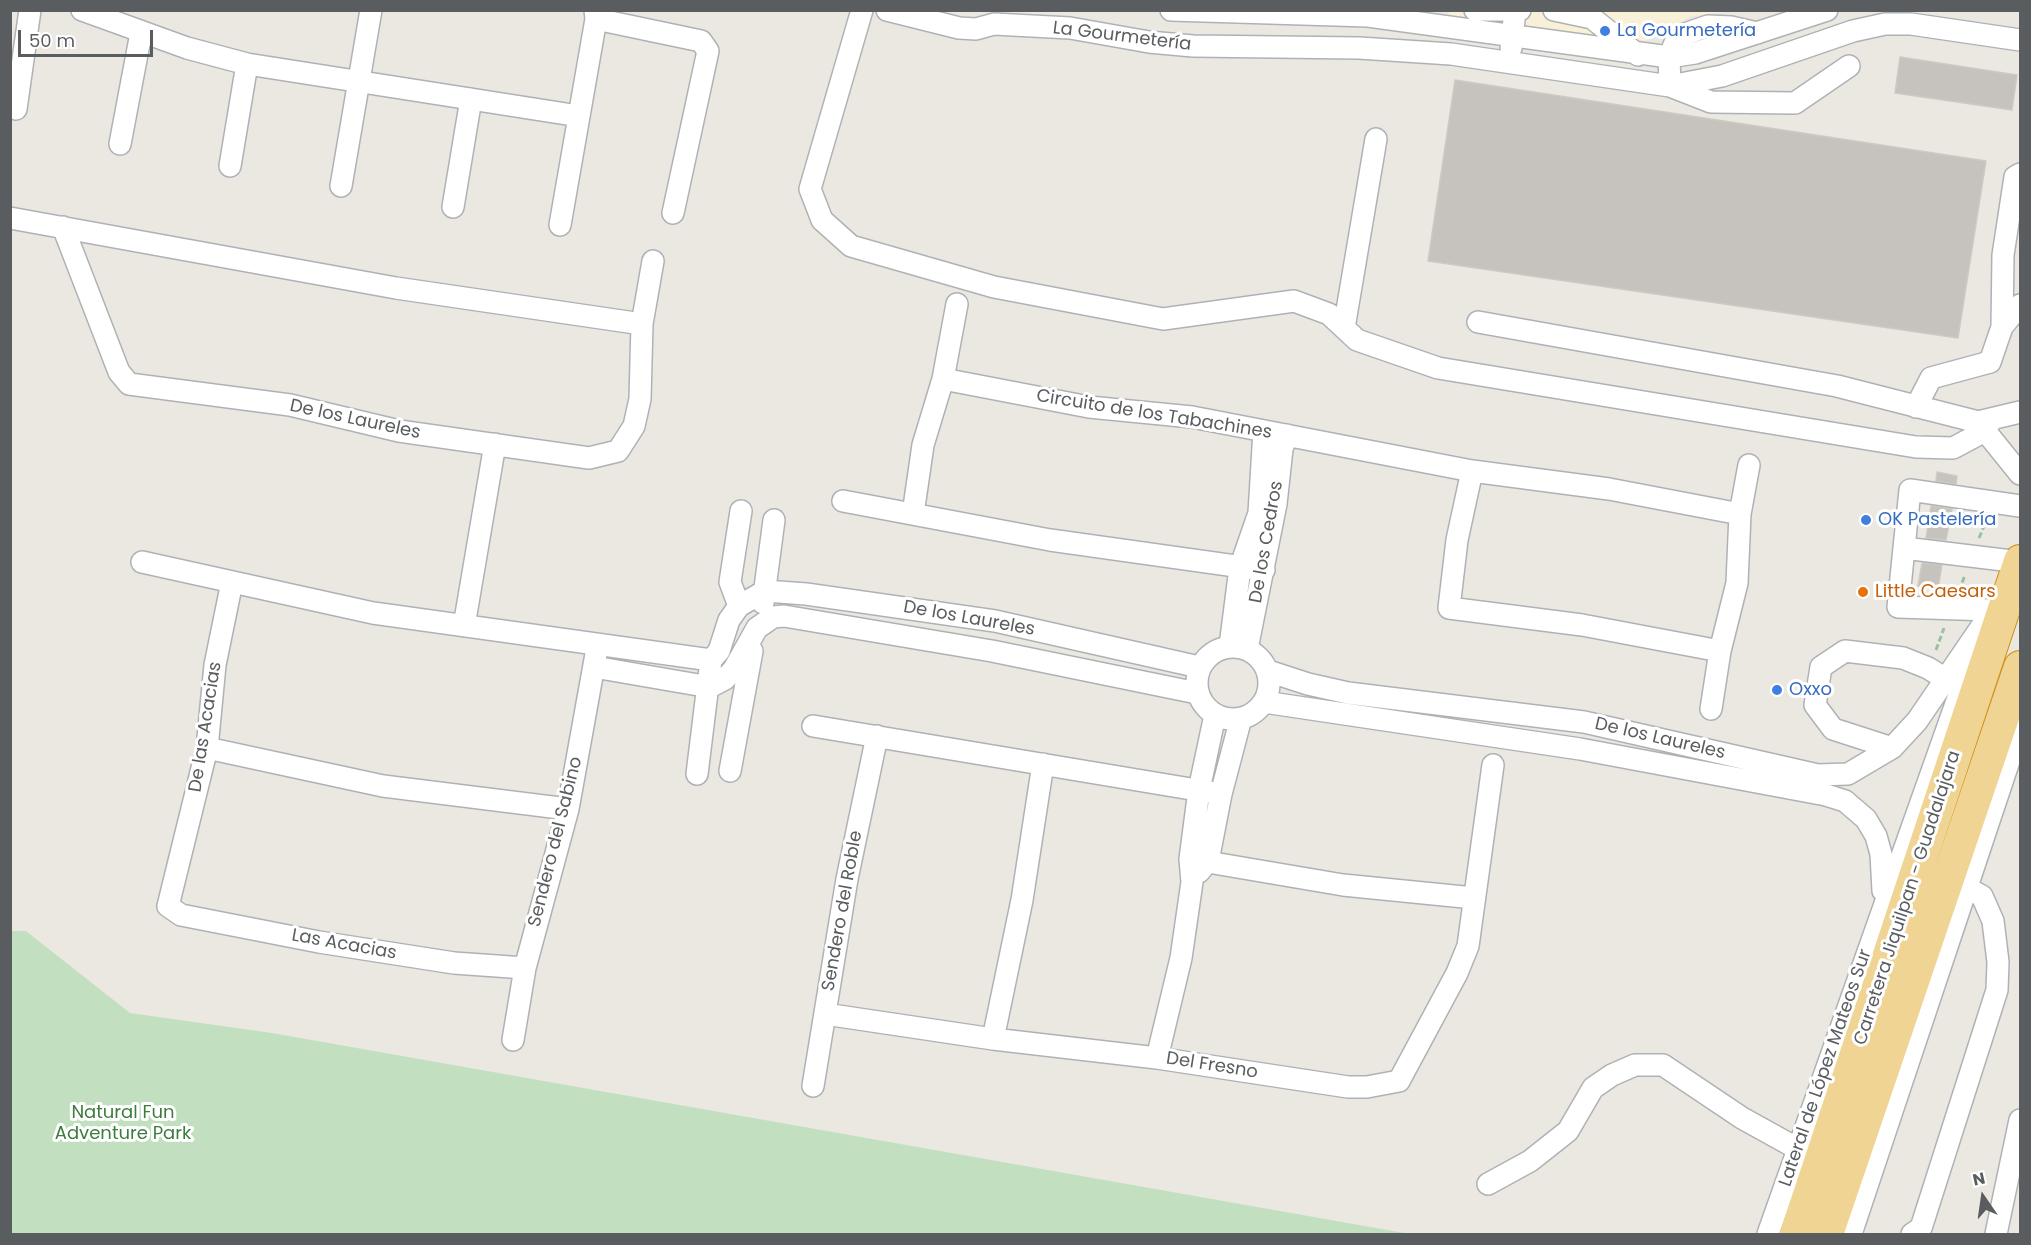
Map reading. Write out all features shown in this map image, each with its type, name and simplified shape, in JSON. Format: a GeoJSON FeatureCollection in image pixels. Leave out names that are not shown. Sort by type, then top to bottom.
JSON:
{"type":"FeatureCollection","features":[{"type":"Feature","properties":{"kind":"highway","name":"Carretera Jiquilpan - Guadalajara"},"geometry":{"type":"LineString","coordinates":[[1796,1234],[2020,564]]}},
{"type":"Feature","properties":{"kind":"highway","name":"Carretera Jiquilpan - Guadalajara"},"geometry":{"type":"LineString","coordinates":[[1827,1234],[2020,667]]}},
{"type":"Feature","properties":{"kind":"street"},"geometry":{"type":"LineString","coordinates":[[16,109],[16,71],[30,10]]}},
{"type":"Feature","properties":{"kind":"street"},"geometry":{"type":"LineString","coordinates":[[82,10],[141,33],[247,64],[579,116]]}},
{"type":"Feature","properties":{"kind":"street"},"geometry":{"type":"LineString","coordinates":[[341,186],[371,10]]}},
{"type":"Feature","properties":{"kind":"street"},"geometry":{"type":"LineString","coordinates":[[862,10],[810,189],[822,220],[851,246],[994,287],[1163,319],[1294,302],[1329,314],[1357,340],[1438,368],[1686,411],[1916,447],[1953,448],[1985,424],[2020,412]]}},
{"type":"Feature","properties":{"kind":"street","name":"La Gourmetería"},"geometry":{"type":"LineString","coordinates":[[1171,10],[1368,16],[1638,55],[1669,57],[1695,53],[1827,10]]}},
{"type":"Feature","properties":{"kind":"street"},"geometry":{"type":"LineString","coordinates":[[1475,10],[1520,10]]}},
{"type":"Feature","properties":{"kind":"street"},"geometry":{"type":"LineString","coordinates":[[1554,10],[1592,18],[1638,55]]}},
{"type":"Feature","properties":{"kind":"street"},"geometry":{"type":"LineString","coordinates":[[1756,33],[1782,10]]}},
{"type":"Feature","properties":{"kind":"street"},"geometry":{"type":"LineString","coordinates":[[1511,61],[1511,36],[1515,11]]}},
{"type":"Feature","properties":{"kind":"street","name":"La Gourmetería"},"geometry":{"type":"LineString","coordinates":[[899,12],[959,28],[976,29],[994,24],[1004,18],[1149,42],[1194,46],[1359,48],[1511,61],[1670,86],[1722,76],[1886,17],[1911,24],[2020,40]]}},
{"type":"Feature","properties":{"kind":"street"},"geometry":{"type":"LineString","coordinates":[[561,225],[596,15],[701,41],[708,51],[673,213]]}},
{"type":"Feature","properties":{"kind":"street"},"geometry":{"type":"LineString","coordinates":[[120,144],[141,33]]}},
{"type":"Feature","properties":{"kind":"street"},"geometry":{"type":"LineString","coordinates":[[1669,57],[1670,86],[1711,102],[1795,103],[1849,66]]}},
{"type":"Feature","properties":{"kind":"street"},"geometry":{"type":"LineString","coordinates":[[231,166],[247,64]]}},
{"type":"Feature","properties":{"kind":"street"},"geometry":{"type":"LineString","coordinates":[[453,207],[471,99]]}},
{"type":"Feature","properties":{"kind":"street"},"geometry":{"type":"LineString","coordinates":[[1344,328],[1376,139]]}},
{"type":"Feature","properties":{"kind":"street"},"geometry":{"type":"LineString","coordinates":[[1917,407],[1931,378],[1990,362],[2002,327],[2003,255],[2015,177],[2020,174]]}},
{"type":"Feature","properties":{"kind":"street"},"geometry":{"type":"LineString","coordinates":[[10,218],[396,288],[642,324]]}},
{"type":"Feature","properties":{"kind":"street","name":"De los Laureles"},"geometry":{"type":"LineString","coordinates":[[63,227],[119,372],[129,384],[290,405],[399,431],[589,458],[618,451],[634,426],[640,399],[642,324],[653,261]]}},
{"type":"Feature","properties":{"kind":"street"},"geometry":{"type":"LineString","coordinates":[[913,514],[923,445],[943,379],[957,304]]}},
{"type":"Feature","properties":{"kind":"street"},"geometry":{"type":"LineString","coordinates":[[2002,327],[2020,305]]}},
{"type":"Feature","properties":{"kind":"street"},"geometry":{"type":"LineString","coordinates":[[1478,322],[1837,386],[1985,424],[2020,474]]}},
{"type":"Feature","properties":{"kind":"street","name":"Circuito de los Tabachines"},"geometry":{"type":"LineString","coordinates":[[943,379],[1089,407],[1192,417],[1472,471],[1609,489],[1740,514]]}},
{"type":"Feature","properties":{"kind":"street","name":"De los Cedros"},"geometry":{"type":"LineString","coordinates":[[1238,648],[1240,567],[1259,513],[1264,431]]}},
{"type":"Feature","properties":{"kind":"street","name":"De los Cedros"},"geometry":{"type":"LineString","coordinates":[[1238,648],[1264,570],[1282,448],[1287,435]]}},
{"type":"Feature","properties":{"kind":"street"},"geometry":{"type":"LineString","coordinates":[[464,626],[495,444]]}},
{"type":"Feature","properties":{"kind":"street"},"geometry":{"type":"LineString","coordinates":[[1711,710],[1720,651],[1737,583],[1740,514],[1749,465]]}},
{"type":"Feature","properties":{"kind":"street"},"geometry":{"type":"LineString","coordinates":[[1472,471],[1456,540],[1449,608],[1582,625],[1720,651]]}},
{"type":"Feature","properties":{"kind":"street"},"geometry":{"type":"LineString","coordinates":[[1904,548],[2020,564],[1987,617],[1898,607],[1904,548],[1910,489],[2020,506]]}},
{"type":"Feature","properties":{"kind":"street"},"geometry":{"type":"LineString","coordinates":[[843,501],[1050,540],[1264,570]]}},
{"type":"Feature","properties":{"kind":"street"},"geometry":{"type":"LineString","coordinates":[[740,606],[730,582],[741,511]]}},
{"type":"Feature","properties":{"kind":"street"},"geometry":{"type":"LineString","coordinates":[[730,771],[746,675],[765,591],[774,520]]}},
{"type":"Feature","properties":{"kind":"street"},"geometry":{"type":"LineString","coordinates":[[142,562],[373,613],[711,660]]}},
{"type":"Feature","properties":{"kind":"street","name":"De las Acacias"},"geometry":{"type":"LineString","coordinates":[[168,906],[207,748],[215,664],[232,582]]}},
{"type":"Feature","properties":{"kind":"street"},"geometry":{"type":"LineString","coordinates":[[698,774],[710,687],[711,660],[719,651],[729,620],[740,606],[765,591]]}},
{"type":"Feature","properties":{"kind":"street","name":"De los Laureles"},"geometry":{"type":"LineString","coordinates":[[765,591],[796,592],[995,621],[1199,667]]}},
{"type":"Feature","properties":{"kind":"street","name":"De los Laureles"},"geometry":{"type":"LineString","coordinates":[[757,628],[773,617],[784,616],[992,651],[1197,693]]}},
{"type":"Feature","properties":{"kind":"street","name":"De los Laureles"},"geometry":{"type":"LineString","coordinates":[[1264,702],[1580,749],[1716,774],[1827,785],[1892,748],[1953,683],[1987,617]]}},
{"type":"Feature","properties":{"kind":"street"},"geometry":{"type":"LineString","coordinates":[[594,667],[710,687],[735,669],[757,628]]}},
{"type":"Feature","properties":{"kind":"street","name":"Sendero del Sabino"},"geometry":{"type":"LineString","coordinates":[[513,1040],[525,968],[568,810],[598,643]]}},
{"type":"Feature","properties":{"kind":"street"},"geometry":{"type":"LineString","coordinates":[[1238,648],[1259,657],[1268,671],[1269,686],[1264,702],[1254,713],[1241,718],[1226,719],[1215,715],[1204,706],[1197,693],[1197,675],[1199,667],[1216,650],[1238,648]]}},
{"type":"Feature","properties":{"kind":"street"},"geometry":{"type":"LineString","coordinates":[[1892,748],[1833,729],[1815,705],[1821,667],[1845,651],[1903,658],[1928,668],[1953,683]]}},
{"type":"Feature","properties":{"kind":"street","name":"De los Laureles"},"geometry":{"type":"LineString","coordinates":[[1268,671],[1348,693],[1584,722],[1818,775],[1866,819],[1876,836],[1881,854],[1884,902]]}},
{"type":"Feature","properties":{"kind":"street","name":"Lateral de López Mateos Sur"},"geometry":{"type":"LineString","coordinates":[[1768,1234],[1884,902],[1953,683]]}},
{"type":"Feature","properties":{"kind":"street"},"geometry":{"type":"LineString","coordinates":[[1199,860],[1199,790],[1215,715]]}},
{"type":"Feature","properties":{"kind":"street"},"geometry":{"type":"LineString","coordinates":[[1157,1058],[1181,958],[1192,882],[1221,794],[1241,718]]}},
{"type":"Feature","properties":{"kind":"street"},"geometry":{"type":"LineString","coordinates":[[1580,749],[1584,722]]}},
{"type":"Feature","properties":{"kind":"street"},"geometry":{"type":"LineString","coordinates":[[813,726],[1221,794]]}},
{"type":"Feature","properties":{"kind":"street"},"geometry":{"type":"LineString","coordinates":[[1851,1234],[2020,728]]}},
{"type":"Feature","properties":{"kind":"street","name":"Sendero del Roble"},"geometry":{"type":"LineString","coordinates":[[813,1086],[847,879],[877,736]]}},
{"type":"Feature","properties":{"kind":"street"},"geometry":{"type":"LineString","coordinates":[[207,748],[383,786],[568,810]]}},
{"type":"Feature","properties":{"kind":"street"},"geometry":{"type":"LineString","coordinates":[[1716,774],[1720,752]]}},
{"type":"Feature","properties":{"kind":"street"},"geometry":{"type":"LineString","coordinates":[[993,1039],[1022,900],[1043,764]]}},
{"type":"Feature","properties":{"kind":"street","name":"Del Fresno"},"geometry":{"type":"LineString","coordinates":[[825,1014],[993,1039],[1157,1058],[1348,1087],[1366,1088],[1399,1081],[1457,973],[1468,946],[1493,765]]}},
{"type":"Feature","properties":{"kind":"street"},"geometry":{"type":"LineString","coordinates":[[1199,860],[1343,885],[1474,898]]}},
{"type":"Feature","properties":{"kind":"street"},"geometry":{"type":"LineString","coordinates":[[1912,1234],[1921,1228],[1997,990],[1998,962],[1993,921],[1982,896],[1967,888]]}},
{"type":"Feature","properties":{"kind":"street","name":"Las Acacias"},"geometry":{"type":"LineString","coordinates":[[168,906],[181,915],[318,942],[454,963],[525,968]]}},
{"type":"Feature","properties":{"kind":"street"},"geometry":{"type":"LineString","coordinates":[[1488,1184],[1530,1161],[1568,1131],[1593,1088],[1612,1075],[1635,1065],[1663,1065],[1742,1118],[1798,1149]]}},
{"type":"Feature","properties":{"kind":"street"},"geometry":{"type":"LineString","coordinates":[[1996,1234],[2020,1120]]}},
{"type":"Feature","properties":{"kind":"shaded area","name":"La Gourmetería"},"geometry":{"type":"Polygon","coordinates":[[[1449,10],[1733,11],[1691,16],[1646,41],[1448,21],[1449,10]]]}},
{"type":"Feature","properties":{"kind":"green space","name":"Natural Fun Adventure Park"},"geometry":{"type":"Polygon","coordinates":[[[10,931],[26,931],[130,1013],[272,1033],[1410,1234],[11,1234],[10,931]]]}},
{"type":"Feature","properties":{"kind":"building"},"geometry":{"type":"Polygon","coordinates":[[[1900,57],[2017,75],[2012,110],[1895,93],[1900,57]]]}},
{"type":"Feature","properties":{"kind":"building"},"geometry":{"type":"Polygon","coordinates":[[[1455,80],[1986,161],[1958,338],[1428,261],[1455,80]]]}},
{"type":"Feature","properties":{"kind":"building"},"geometry":{"type":"Polygon","coordinates":[[[1937,472],[1957,476],[1956,484],[1936,481],[1937,472]]]}},
{"type":"Feature","properties":{"kind":"building"},"geometry":{"type":"Polygon","coordinates":[[[1931,506],[1952,509],[1946,540],[1926,538],[1931,506]]]}},
{"type":"Feature","properties":{"kind":"building"},"geometry":{"type":"Polygon","coordinates":[[[1922,563],[1942,565],[1938,589],[1918,586],[1922,563]]]}},
{"type":"Feature","properties":{"kind":"place","name":"La Gourmetería"},"geometry":{"type":"Point","coordinates":[1605,31]}},
{"type":"Feature","properties":{"kind":"place","name":"OK Pastelería"},"geometry":{"type":"Point","coordinates":[1866,520]}},
{"type":"Feature","properties":{"kind":"place","name":"Little Caesars"},"geometry":{"type":"Point","coordinates":[1863,592]}},
{"type":"Feature","properties":{"kind":"place","name":"Oxxo"},"geometry":{"type":"Point","coordinates":[1777,690]}}]}
